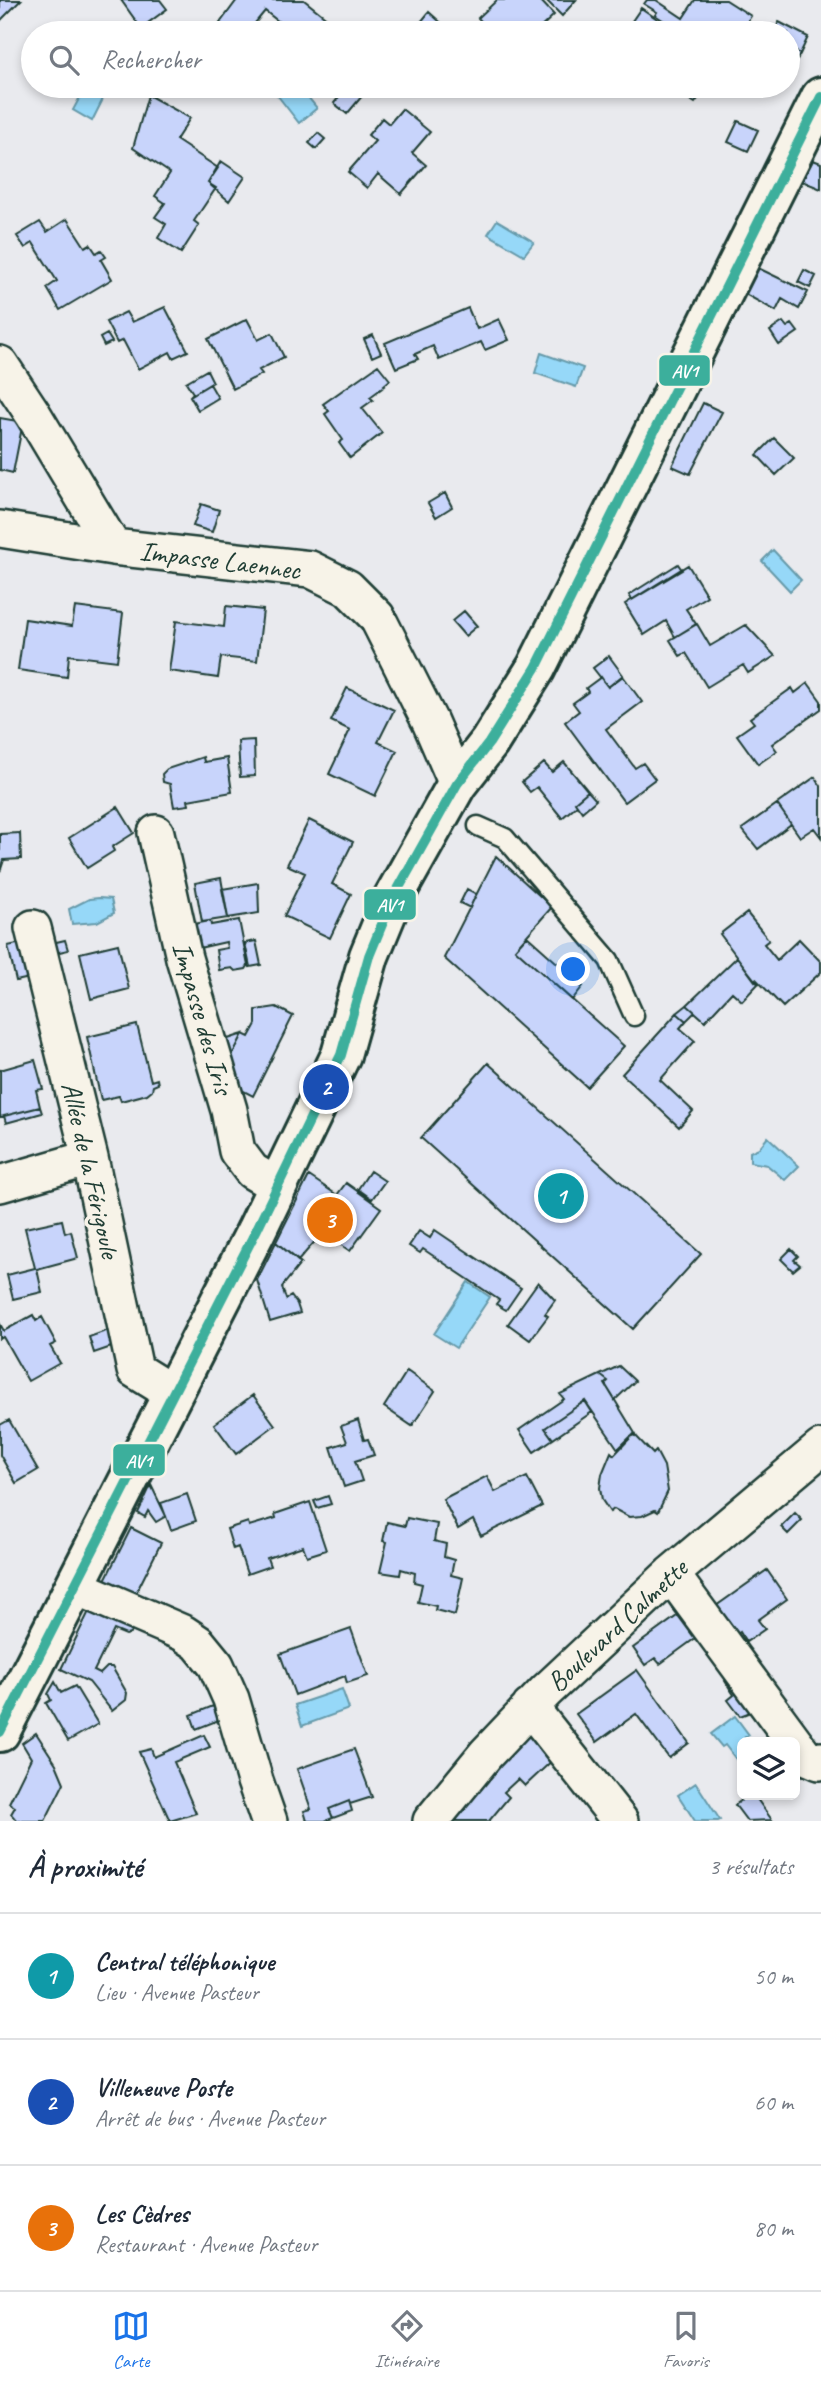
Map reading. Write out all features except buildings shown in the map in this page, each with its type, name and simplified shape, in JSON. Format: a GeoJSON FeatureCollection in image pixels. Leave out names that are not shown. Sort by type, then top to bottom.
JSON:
{"type":"FeatureCollection","features":[{"type":"Feature","properties":{"kind":"street"},"geometry":{"type":"LineString","coordinates":[[0,1732],[341,1055],[377,934],[392,900],[457,784],[489,743],[536,668],[821,97]]}},
{"type":"Feature","properties":{"kind":"street","name":"Impasse Laennec"},"geometry":{"type":"LineString","coordinates":[[0,364],[113,547]]}},
{"type":"Feature","properties":{"kind":"street","name":"Impasse Laennec"},"geometry":{"type":"LineString","coordinates":[[0,529],[113,547],[310,569],[348,588],[377,617],[430,722],[457,784]]}},
{"type":"Feature","properties":{"kind":"street","name":"Impasse des Iris"},"geometry":{"type":"LineString","coordinates":[[156,832],[184,958],[229,1110],[237,1151],[252,1171],[277,1186]]}},
{"type":"Feature","properties":{"kind":"street","name":"Allée de la Férigoule"},"geometry":{"type":"LineString","coordinates":[[33,929],[90,1158],[135,1370],[172,1393]]}},
{"type":"Feature","properties":{"kind":"street"},"geometry":{"type":"LineString","coordinates":[[0,1184],[90,1158]]}},
{"type":"Feature","properties":{"kind":"street","name":"Boulevard Calmette"},"geometry":{"type":"LineString","coordinates":[[431,1821],[486,1754],[530,1707],[671,1574],[821,1448]]}},
{"type":"Feature","properties":{"kind":"street"},"geometry":{"type":"LineString","coordinates":[[671,1574],[805,1756],[819,1762],[821,1760]]}},
{"type":"Feature","properties":{"kind":"street"},"geometry":{"type":"LineString","coordinates":[[74,1587],[190,1638],[216,1665],[232,1699],[269,1821]]}},
{"type":"Feature","properties":{"kind":"street"},"geometry":{"type":"LineString","coordinates":[[530,1707],[620,1821]]}},
{"type":"Feature","properties":{"kind":"lane"},"geometry":{"type":"LineString","coordinates":[[478,826],[505,838],[609,960],[634,1016]]}},
{"type":"Feature","properties":{"kind":"water"},"geometry":{"type":"Polygon","coordinates":[[[80,98],[103,98],[92,121],[73,110],[80,98]]]}},
{"type":"Feature","properties":{"kind":"water"},"geometry":{"type":"Polygon","coordinates":[[[279,98],[309,98],[317,108],[299,123],[279,98]]]}},
{"type":"Feature","properties":{"kind":"water"},"geometry":{"type":"Polygon","coordinates":[[[497,220],[534,242],[524,255],[488,234],[497,220]]]}},
{"type":"Feature","properties":{"kind":"water"},"geometry":{"type":"Polygon","coordinates":[[[541,353],[583,368],[576,387],[535,373],[541,353]]]}},
{"type":"Feature","properties":{"kind":"water"},"geometry":{"type":"Polygon","coordinates":[[[773,550],[801,580],[790,591],[762,561],[773,550]]]}},
{"type":"Feature","properties":{"kind":"water"},"geometry":{"type":"Polygon","coordinates":[[[89,899],[111,899],[114,913],[97,922],[72,924],[69,909],[89,899]]]}},
{"type":"Feature","properties":{"kind":"water"},"geometry":{"type":"Polygon","coordinates":[[[768,1137],[799,1166],[785,1180],[767,1165],[750,1162],[750,1152],[759,1148],[768,1137]]]}},
{"type":"Feature","properties":{"kind":"water"},"geometry":{"type":"Polygon","coordinates":[[[468,1282],[490,1297],[456,1348],[434,1334],[468,1282]]]}},
{"type":"Feature","properties":{"kind":"water"},"geometry":{"type":"Polygon","coordinates":[[[342,1689],[349,1709],[302,1726],[295,1705],[342,1689]]]}},
{"type":"Feature","properties":{"kind":"water"},"geometry":{"type":"Polygon","coordinates":[[[735,1716],[749,1735],[737,1737],[737,1761],[725,1745],[722,1747],[711,1734],[735,1716]]]}},
{"type":"Feature","properties":{"kind":"water"},"geometry":{"type":"Polygon","coordinates":[[[696,1783],[720,1820],[695,1821],[678,1795],[696,1783]]]}},
{"type":"Feature","properties":{"kind":"transit line","name":"AV1"},"geometry":{"type":"LineString","coordinates":[[0,1732],[256,1231],[341,1055],[369,956],[392,900],[457,784],[489,743],[536,668],[821,97]]}},
{"type":"Feature","properties":{"kind":"place","name":"Villeneuve Poste"},"geometry":{"type":"Point","coordinates":[326,1087]}},
{"type":"Feature","properties":{"kind":"place","name":"Central téléphonique"},"geometry":{"type":"Point","coordinates":[561,1196]}},
{"type":"Feature","properties":{"kind":"place","name":"Les Cèdres"},"geometry":{"type":"Point","coordinates":[330,1220]}}]}
